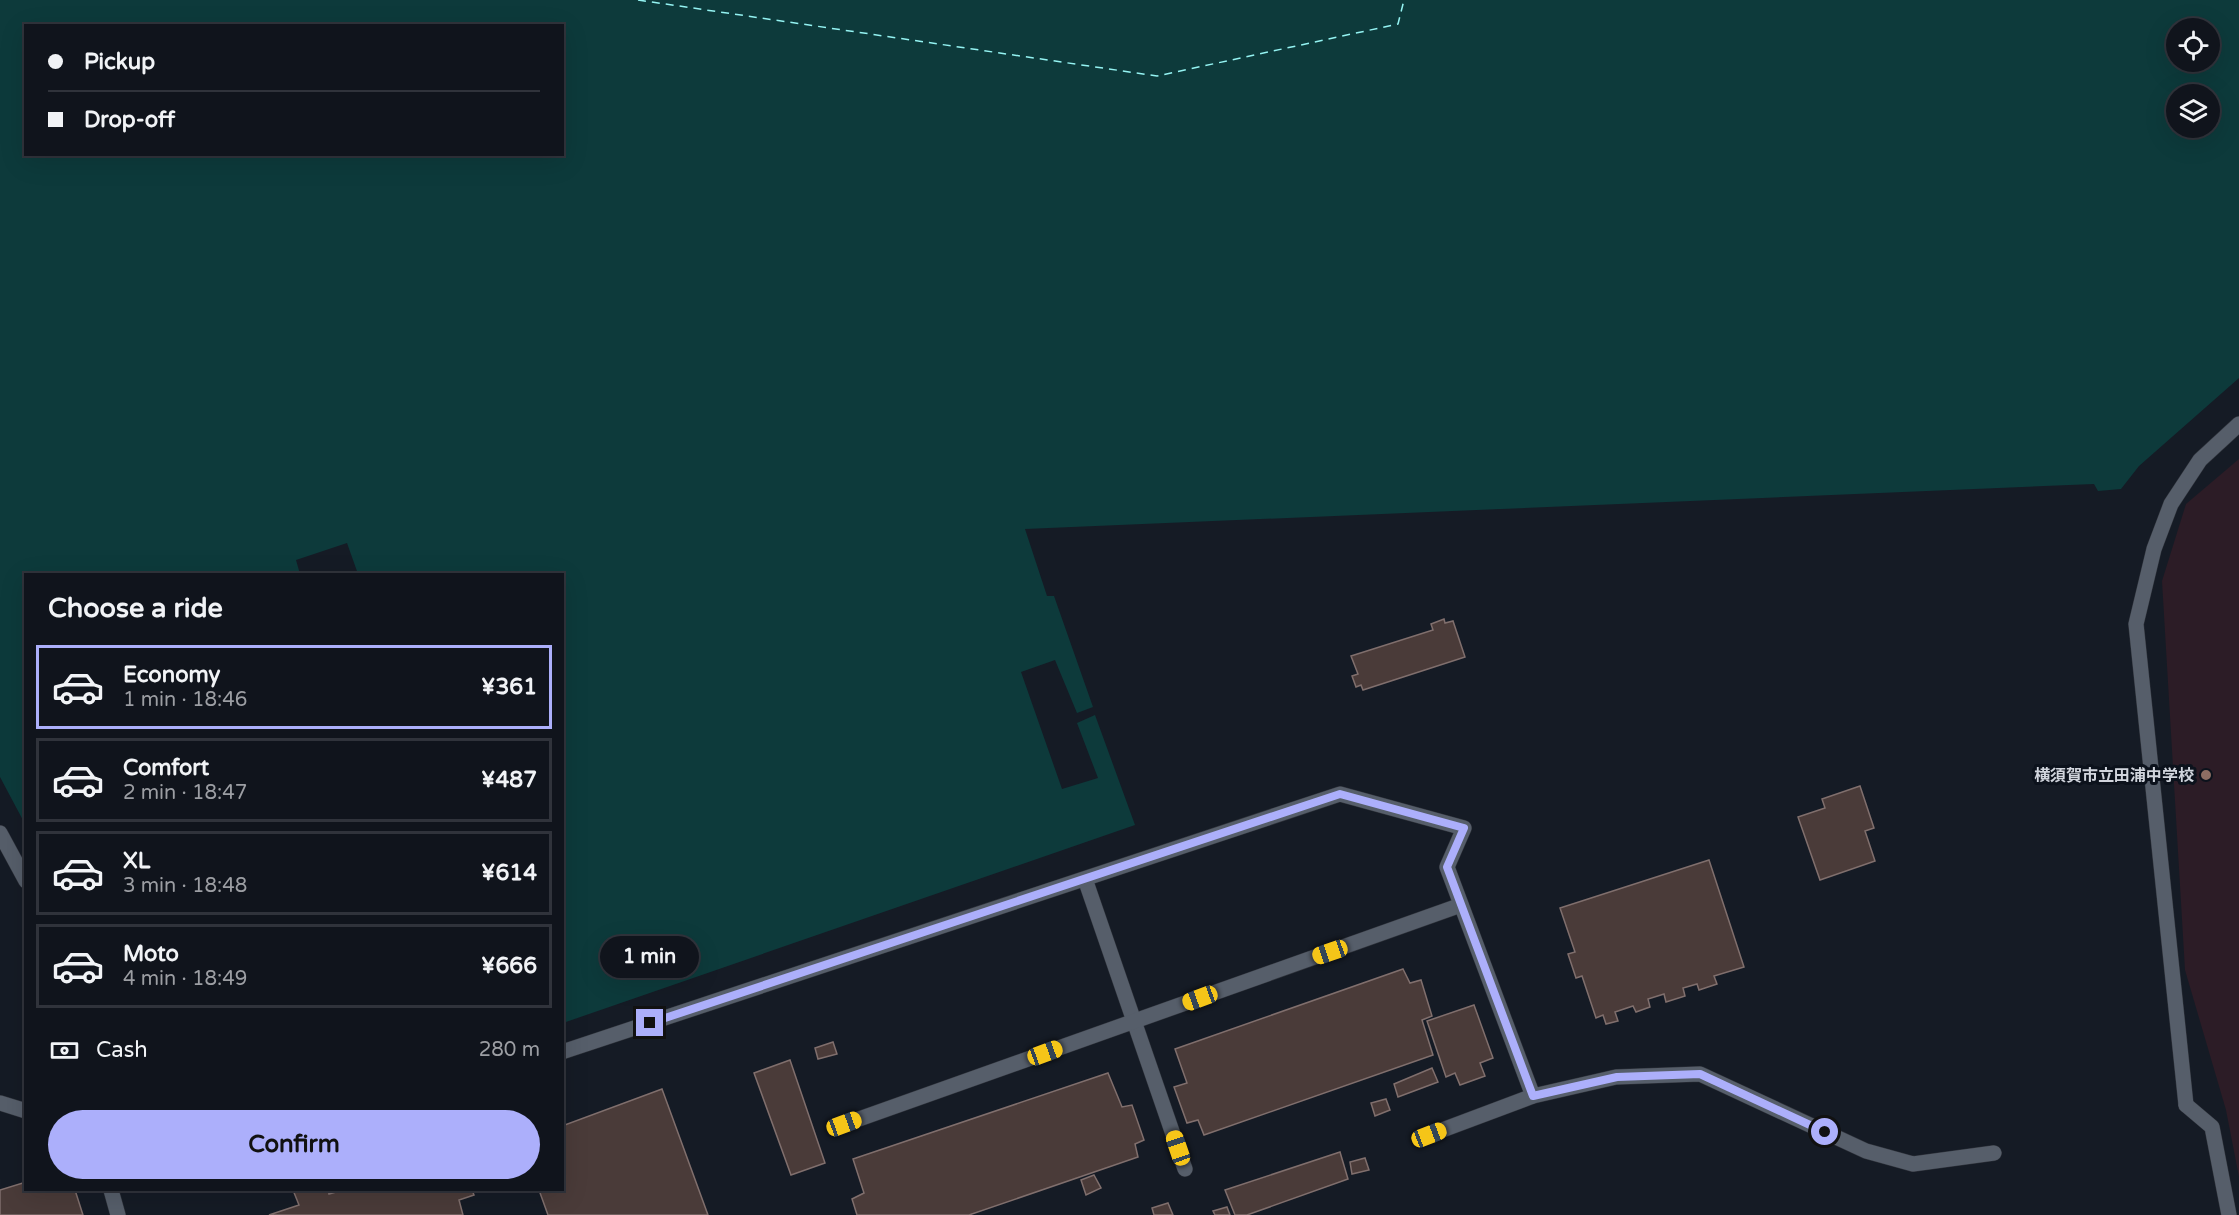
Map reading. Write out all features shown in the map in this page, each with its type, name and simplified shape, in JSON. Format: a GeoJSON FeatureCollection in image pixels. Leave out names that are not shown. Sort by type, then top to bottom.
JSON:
{"type":"FeatureCollection","features":[{"type":"Feature","properties":{"kind":"street"},"geometry":{"type":"LineString","coordinates":[[2229,1215],[2212,1127],[2186,1105],[2136,624],[2154,549],[2171,504],[2200,460],[2239,424]]}},
{"type":"Feature","properties":{"kind":"street"},"geometry":{"type":"LineString","coordinates":[[564,1051],[1340,794],[1464,828],[1447,867],[1533,1096]]}},
{"type":"Feature","properties":{"kind":"street"},"geometry":{"type":"LineString","coordinates":[[0,833],[24,878]]}},
{"type":"Feature","properties":{"kind":"street"},"geometry":{"type":"LineString","coordinates":[[1085,879],[1185,1168]]}},
{"type":"Feature","properties":{"kind":"street"},"geometry":{"type":"LineString","coordinates":[[844,1124],[1461,905]]}},
{"type":"Feature","properties":{"kind":"street"},"geometry":{"type":"LineString","coordinates":[[1429,1135],[1533,1096],[1617,1077],[1700,1074],[1875,1154],[1913,1164],[1994,1153]]}},
{"type":"Feature","properties":{"kind":"street"},"geometry":{"type":"LineString","coordinates":[[0,1103],[24,1110]]}},
{"type":"Feature","properties":{"kind":"street"},"geometry":{"type":"LineString","coordinates":[[111,1191],[118,1215]]}},
{"type":"Feature","properties":{"kind":"shaded area"},"geometry":{"type":"Polygon","coordinates":[[[0,0],[2239,0],[2239,378],[2139,466],[2121,489],[2098,491],[2094,484],[1025,529],[1047,596],[1054,596],[1093,707],[1077,713],[1055,660],[1021,672],[1062,789],[1098,778],[1077,723],[1095,715],[1135,825],[564,1023],[564,573],[358,573],[347,543],[296,560],[300,573],[24,573],[24,822],[0,777],[0,0]]]}},
{"type":"Feature","properties":{"kind":"shaded area","name":"横須賀市立田浦中学校"},"geometry":{"type":"Polygon","coordinates":[[[2239,459],[2239,1177],[2226,1110],[2185,970],[2162,581],[2186,504],[2239,459]]]}},
{"type":"Feature","properties":{"kind":"building"},"geometry":{"type":"Polygon","coordinates":[[[1444,619],[1445,623],[1453,621],[1465,657],[1363,690],[1361,685],[1356,687],[1352,676],[1358,674],[1351,656],[1433,630],[1431,624],[1444,619]]]}},
{"type":"Feature","properties":{"kind":"building"},"geometry":{"type":"Polygon","coordinates":[[[1860,786],[1874,828],[1865,831],[1875,861],[1820,880],[1798,817],[1825,808],[1822,799],[1860,786]]]}},
{"type":"Feature","properties":{"kind":"building"},"geometry":{"type":"Polygon","coordinates":[[[1709,860],[1744,967],[1714,976],[1717,984],[1699,990],[1697,984],[1683,988],[1685,996],[1666,1002],[1664,994],[1648,999],[1650,1007],[1636,1012],[1633,1006],[1615,1012],[1618,1021],[1606,1024],[1603,1015],[1596,1018],[1582,976],[1576,978],[1568,954],[1575,952],[1560,908],[1709,860]]]}},
{"type":"Feature","properties":{"kind":"building"},"geometry":{"type":"Polygon","coordinates":[[[1403,969],[1410,983],[1421,980],[1432,1016],[1422,1020],[1433,1055],[1204,1135],[1198,1120],[1187,1123],[1174,1087],[1187,1083],[1175,1049],[1403,969]]]}},
{"type":"Feature","properties":{"kind":"building"},"geometry":{"type":"Polygon","coordinates":[[[1474,1005],[1493,1058],[1480,1063],[1485,1076],[1460,1085],[1455,1073],[1446,1077],[1427,1021],[1474,1005]]]}},
{"type":"Feature","properties":{"kind":"building"},"geometry":{"type":"Polygon","coordinates":[[[833,1042],[837,1054],[818,1059],[815,1048],[833,1042]]]}},
{"type":"Feature","properties":{"kind":"building"},"geometry":{"type":"Polygon","coordinates":[[[790,1060],[825,1163],[791,1175],[754,1073],[790,1060]]]}},
{"type":"Feature","properties":{"kind":"building"},"geometry":{"type":"Polygon","coordinates":[[[1432,1068],[1438,1082],[1398,1097],[1394,1084],[1432,1068]]]}},
{"type":"Feature","properties":{"kind":"building"},"geometry":{"type":"Polygon","coordinates":[[[1108,1073],[1122,1107],[1132,1105],[1144,1140],[1135,1144],[1138,1157],[969,1215],[857,1215],[852,1199],[864,1193],[853,1159],[1108,1073]]]}},
{"type":"Feature","properties":{"kind":"building"},"geometry":{"type":"Polygon","coordinates":[[[662,1089],[708,1215],[548,1215],[539,1191],[564,1191],[564,1125],[662,1089]]]}},
{"type":"Feature","properties":{"kind":"building"},"geometry":{"type":"Polygon","coordinates":[[[1386,1099],[1390,1110],[1375,1116],[1371,1103],[1386,1099]]]}},
{"type":"Feature","properties":{"kind":"building"},"geometry":{"type":"Polygon","coordinates":[[[1340,1152],[1348,1179],[1247,1215],[1235,1215],[1225,1190],[1340,1152]]]}},
{"type":"Feature","properties":{"kind":"building"},"geometry":{"type":"Polygon","coordinates":[[[1365,1158],[1369,1170],[1352,1174],[1350,1162],[1365,1158]]]}},
{"type":"Feature","properties":{"kind":"building"},"geometry":{"type":"Polygon","coordinates":[[[1094,1175],[1101,1188],[1086,1195],[1081,1180],[1094,1175]]]}},
{"type":"Feature","properties":{"kind":"building"},"geometry":{"type":"Polygon","coordinates":[[[24,1183],[24,1191],[75,1191],[83,1215],[0,1215],[0,1190],[24,1183]]]}},
{"type":"Feature","properties":{"kind":"building"},"geometry":{"type":"Polygon","coordinates":[[[293,1191],[328,1191],[329,1194],[340,1191],[472,1191],[474,1195],[459,1200],[463,1215],[269,1215],[299,1205],[293,1191]]]}},
{"type":"Feature","properties":{"kind":"building"},"geometry":{"type":"Polygon","coordinates":[[[1168,1203],[1173,1215],[1154,1215],[1152,1208],[1168,1203]]]}},
{"type":"Feature","properties":{"kind":"building"},"geometry":{"type":"Polygon","coordinates":[[[1227,1207],[1230,1215],[1215,1215],[1213,1211],[1227,1207]]]}},
{"type":"Feature","properties":{"kind":"ferry route"},"geometry":{"type":"LineString","coordinates":[[638,0],[1157,76],[1398,24],[1404,0]]}},
{"type":"Feature","properties":{"kind":"place","name":"横須賀市立田浦中学校"},"geometry":{"type":"Point","coordinates":[2206,775]}},
{"type":"Feature","properties":{"kind":"route"},"geometry":{"type":"LineString","coordinates":[[650,1023],[1340,794],[1464,828],[1447,867],[1533,1096],[1617,1077],[1700,1074],[1825,1132]]}}]}
